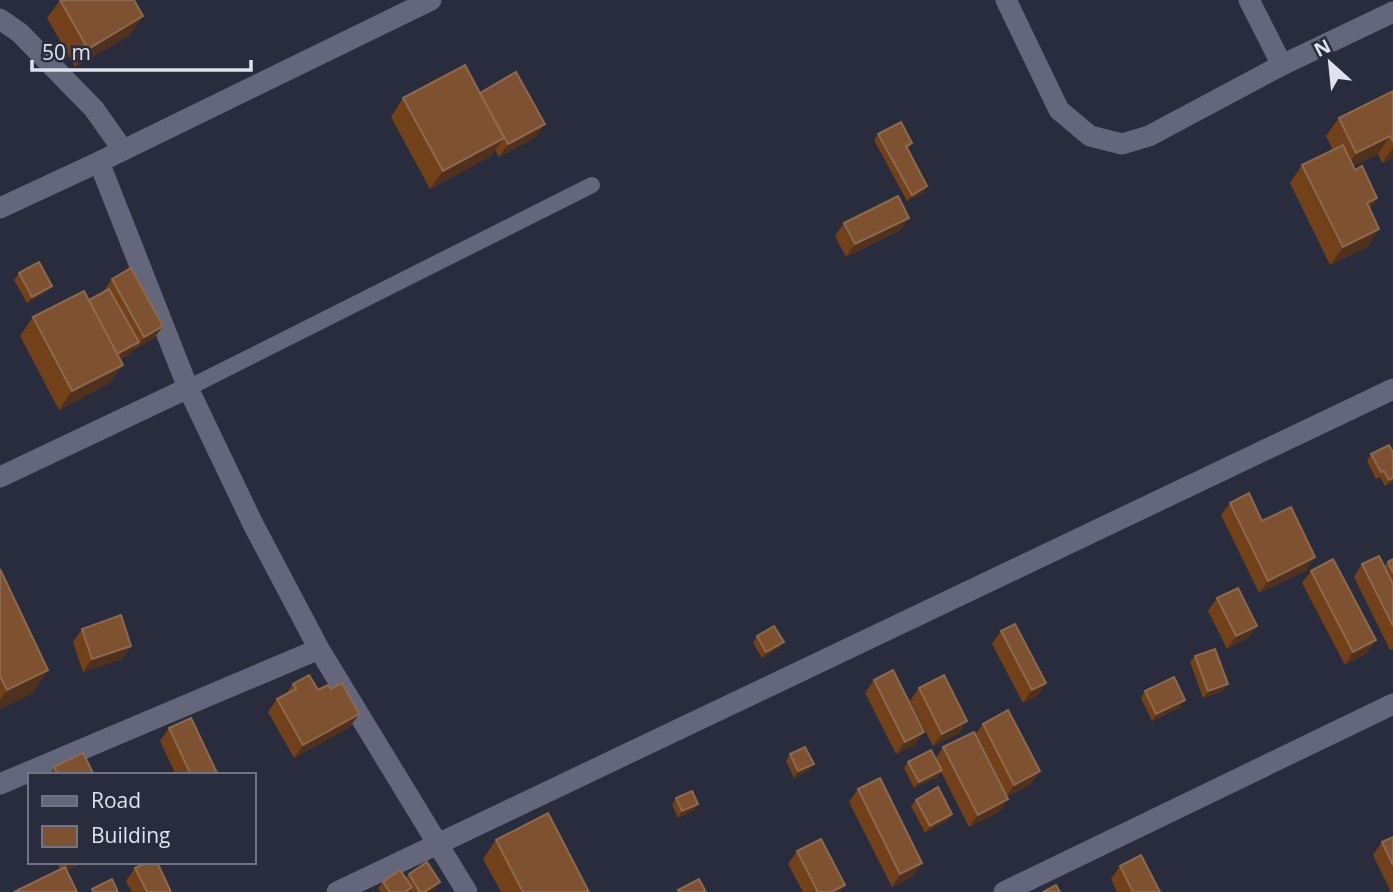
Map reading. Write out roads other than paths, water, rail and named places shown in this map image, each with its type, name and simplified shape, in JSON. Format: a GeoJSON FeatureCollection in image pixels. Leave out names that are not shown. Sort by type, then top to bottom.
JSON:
{"type":"FeatureCollection","features":[{"type":"Feature","properties":{"kind":"street"},"geometry":{"type":"LineString","coordinates":[[0,208],[431,0]]}},
{"type":"Feature","properties":{"kind":"street"},"geometry":{"type":"LineString","coordinates":[[1006,0],[1059,110],[1090,136],[1122,144],[1149,136],[1282,65],[1393,12]]}},
{"type":"Feature","properties":{"kind":"street"},"geometry":{"type":"LineString","coordinates":[[1249,0],[1282,65]]}},
{"type":"Feature","properties":{"kind":"street"},"geometry":{"type":"LineString","coordinates":[[0,19],[20,33],[94,109],[124,150]]}},
{"type":"Feature","properties":{"kind":"street"},"geometry":{"type":"LineString","coordinates":[[99,162],[188,388],[253,524],[318,649],[467,892]]}},
{"type":"Feature","properties":{"kind":"street"},"geometry":{"type":"LineString","coordinates":[[0,477],[188,388]]}},
{"type":"Feature","properties":{"kind":"street"},"geometry":{"type":"LineString","coordinates":[[337,892],[1393,389]]}},
{"type":"Feature","properties":{"kind":"street"},"geometry":{"type":"LineString","coordinates":[[0,784],[318,649]]}},
{"type":"Feature","properties":{"kind":"street"},"geometry":{"type":"LineString","coordinates":[[1004,892],[1393,704]]}},
{"type":"Feature","properties":{"kind":"lane"},"geometry":{"type":"LineString","coordinates":[[188,388],[592,185]]}}]}
